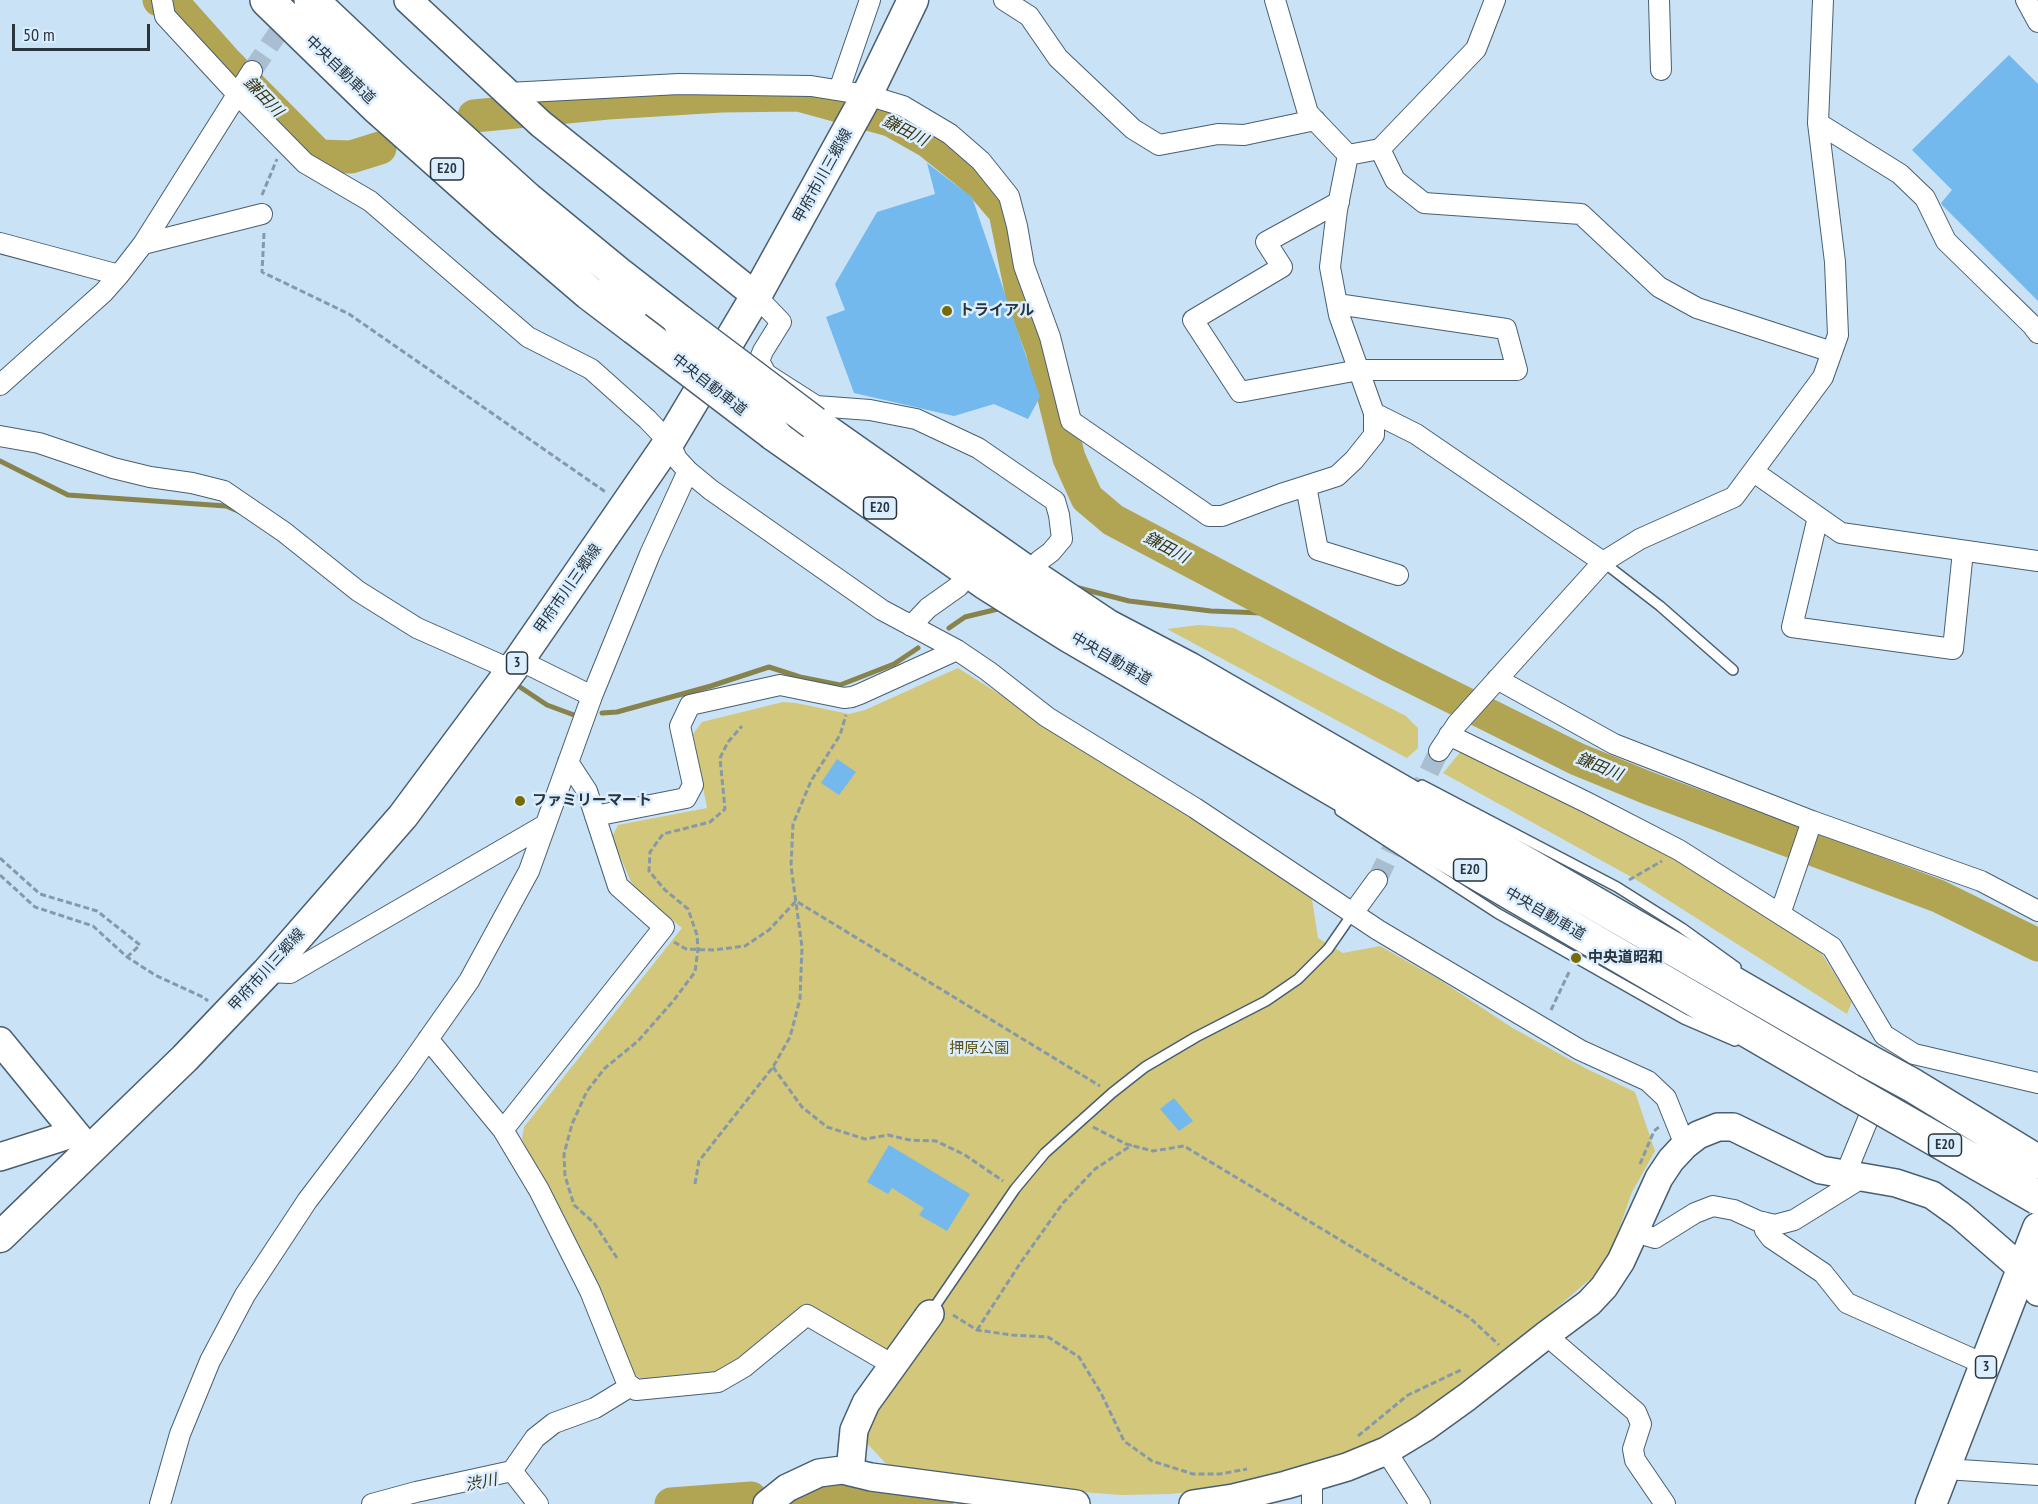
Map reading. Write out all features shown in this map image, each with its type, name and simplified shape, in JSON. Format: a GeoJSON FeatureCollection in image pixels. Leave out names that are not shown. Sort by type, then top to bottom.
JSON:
{"type":"FeatureCollection","features":[{"type":"Feature","properties":{"kind":"highway","name":"中央自動車道"},"geometry":{"type":"LineString","coordinates":[[267,0],[377,106],[589,293],[973,584],[1089,646],[1181,682],[1912,1085],[2038,1162]]}},
{"type":"Feature","properties":{"kind":"highway","name":"中央自動車道"},"geometry":{"type":"LineString","coordinates":[[312,0],[526,199],[617,273],[814,423],[1033,566],[1122,633],[1181,682],[1518,898],[2038,1198]]}},
{"type":"Feature","properties":{"kind":"main road","name":"甲府市川三郷線"},"geometry":{"type":"LineString","coordinates":[[0,1237],[82,1142],[185,1058],[267,972],[403,816],[515,665],[669,442],[756,296],[853,92],[913,0]]}},
{"type":"Feature","properties":{"kind":"main road","name":"3"},"geometry":{"type":"LineString","coordinates":[[1931,1504],[1986,1365],[2030,1280],[2038,1228]]}},
{"type":"Feature","properties":{"kind":"street"},"geometry":{"type":"LineString","coordinates":[[408,0],[541,124],[756,296],[781,322],[759,361],[766,374],[816,405],[870,410],[916,420],[978,448],[1054,501],[1059,515],[1062,539],[1052,552],[1033,566]]}},
{"type":"Feature","properties":{"kind":"street"},"geometry":{"type":"LineString","coordinates":[[853,92],[870,0]]}},
{"type":"Feature","properties":{"kind":"street"},"geometry":{"type":"LineString","coordinates":[[1004,0],[1029,16],[1058,58],[1133,129],[1159,145],[1218,134],[1244,135],[1315,120]]}},
{"type":"Feature","properties":{"kind":"street"},"geometry":{"type":"LineString","coordinates":[[1275,0],[1308,113],[1348,155]]}},
{"type":"Feature","properties":{"kind":"street"},"geometry":{"type":"LineString","coordinates":[[1348,155],[1380,149],[1476,50],[1495,0]]}},
{"type":"Feature","properties":{"kind":"street"},"geometry":{"type":"LineString","coordinates":[[1659,0],[1661,70]]}},
{"type":"Feature","properties":{"kind":"street"},"geometry":{"type":"LineString","coordinates":[[1823,0],[1818,123],[1835,262],[1838,335],[1823,378],[1734,497],[1640,539],[1603,562],[1448,736],[1586,802],[1679,850],[1833,947],[1884,1035],[1914,1054],[2038,1083]]}},
{"type":"Feature","properties":{"kind":"street"},"geometry":{"type":"LineString","coordinates":[[2026,0],[2038,22]]}},
{"type":"Feature","properties":{"kind":"street"},"geometry":{"type":"LineString","coordinates":[[164,8],[239,95],[305,163],[370,201],[528,337],[591,369],[669,442],[677,459],[711,490],[882,610],[957,651],[988,671],[1047,717],[1195,808],[1378,930],[1580,1050],[1648,1081],[1666,1098],[1685,1145]]}},
{"type":"Feature","properties":{"kind":"street"},"geometry":{"type":"LineString","coordinates":[[0,385],[105,292],[120,275],[143,244],[252,71]]}},
{"type":"Feature","properties":{"kind":"street"},"geometry":{"type":"LineString","coordinates":[[508,93],[679,84],[811,86],[853,92],[903,106],[950,134],[981,161],[1009,196],[1024,266],[1050,337],[1071,421],[1209,516],[1222,516],[1337,476],[1354,460],[1374,435],[1374,413],[1337,304],[1330,267],[1348,155]]}},
{"type":"Feature","properties":{"kind":"street"},"geometry":{"type":"LineString","coordinates":[[1818,123],[1900,174],[1925,198],[1946,241],[2038,333]]}},
{"type":"Feature","properties":{"kind":"street"},"geometry":{"type":"LineString","coordinates":[[1380,149],[1395,180],[1424,203],[1581,214],[1659,287],[1697,308],[1832,352]]}},
{"type":"Feature","properties":{"kind":"street"},"geometry":{"type":"LineString","coordinates":[[1337,304],[1506,328],[1517,370],[1359,370],[1240,392],[1193,320],[1282,267],[1266,242],[1339,202]]}},
{"type":"Feature","properties":{"kind":"street"},"geometry":{"type":"LineString","coordinates":[[143,244],[262,214]]}},
{"type":"Feature","properties":{"kind":"street"},"geometry":{"type":"LineString","coordinates":[[0,243],[120,275]]}},
{"type":"Feature","properties":{"kind":"street"},"geometry":{"type":"LineString","coordinates":[[1374,413],[1416,434],[1603,562]]}},
{"type":"Feature","properties":{"kind":"street"},"geometry":{"type":"LineString","coordinates":[[0,436],[39,443],[150,477],[192,483],[224,491],[284,532],[358,591],[417,628],[592,696]]}},
{"type":"Feature","properties":{"kind":"street"},"geometry":{"type":"LineString","coordinates":[[160,1504],[184,1424],[210,1361],[245,1295],[307,1201],[470,981],[528,871],[592,696],[650,554],[688,471]]}},
{"type":"Feature","properties":{"kind":"street"},"geometry":{"type":"LineString","coordinates":[[1754,472],[1841,533],[2038,561]]}},
{"type":"Feature","properties":{"kind":"street"},"geometry":{"type":"LineString","coordinates":[[1306,486],[1317,550],[1398,575]]}},
{"type":"Feature","properties":{"kind":"street"},"geometry":{"type":"LineString","coordinates":[[1818,517],[1792,627],[1953,649],[1963,550]]}},
{"type":"Feature","properties":{"kind":"street"},"geometry":{"type":"LineString","coordinates":[[911,626],[928,608],[973,584]]}},
{"type":"Feature","properties":{"kind":"street"},"geometry":{"type":"LineString","coordinates":[[595,816],[686,798],[693,785],[680,726],[690,705],[780,685],[844,698],[852,697],[957,651]]}},
{"type":"Feature","properties":{"kind":"street"},"geometry":{"type":"LineString","coordinates":[[1494,683],[1614,744],[1812,820],[1981,880],[2038,911]]}},
{"type":"Feature","properties":{"kind":"street"},"geometry":{"type":"LineString","coordinates":[[503,1130],[664,927],[618,886],[587,791],[568,762]]}},
{"type":"Feature","properties":{"kind":"street"},"geometry":{"type":"LineString","coordinates":[[1780,914],[1812,820]]}},
{"type":"Feature","properties":{"kind":"street"},"geometry":{"type":"LineString","coordinates":[[267,972],[290,973],[545,825]]}},
{"type":"Feature","properties":{"kind":"street"},"geometry":{"type":"LineString","coordinates":[[1353,913],[1377,880]]}},
{"type":"Feature","properties":{"kind":"street"},"geometry":{"type":"LineString","coordinates":[[428,1039],[503,1130],[539,1190],[590,1291],[627,1383],[636,1390],[718,1382],[744,1366],[807,1314],[893,1365]]}},
{"type":"Feature","properties":{"kind":"street"},"geometry":{"type":"LineString","coordinates":[[0,1041],[82,1142],[0,1157]]}},
{"type":"Feature","properties":{"kind":"street"},"geometry":{"type":"LineString","coordinates":[[1635,1232],[1655,1238],[1695,1213],[1713,1206],[1734,1210],[1775,1225],[1794,1220],[1855,1175],[1899,1044]]}},
{"type":"Feature","properties":{"kind":"street"},"geometry":{"type":"LineString","coordinates":[[1193,1504],[1233,1498],[1347,1467],[1386,1451],[1424,1428],[1589,1303],[1604,1287],[1621,1261],[1659,1178],[1671,1160],[1685,1145],[1718,1127],[1732,1127],[1821,1170],[1896,1183],[1932,1195],[1960,1215],[2030,1280]]}},
{"type":"Feature","properties":{"kind":"street"},"geometry":{"type":"LineString","coordinates":[[1763,1222],[1771,1238],[1822,1273],[1847,1303],[1986,1365]]}},
{"type":"Feature","properties":{"kind":"street"},"geometry":{"type":"LineString","coordinates":[[850,1472],[854,1430],[866,1403],[933,1309]]}},
{"type":"Feature","properties":{"kind":"street"},"geometry":{"type":"LineString","coordinates":[[1546,1335],[1636,1412],[1641,1424],[1633,1449],[1635,1460],[1665,1504]]}},
{"type":"Feature","properties":{"kind":"street"},"geometry":{"type":"LineString","coordinates":[[372,1504],[512,1471],[535,1438],[554,1423],[595,1408],[631,1386]]}},
{"type":"Feature","properties":{"kind":"street"},"geometry":{"type":"LineString","coordinates":[[1386,1451],[1420,1504]]}},
{"type":"Feature","properties":{"kind":"street"},"geometry":{"type":"LineString","coordinates":[[1945,1469],[2038,1474]]}},
{"type":"Feature","properties":{"kind":"street"},"geometry":{"type":"LineString","coordinates":[[767,1504],[787,1488],[819,1473],[842,1470],[871,1477],[1076,1504]]}},
{"type":"Feature","properties":{"kind":"street"},"geometry":{"type":"LineString","coordinates":[[512,1471],[538,1504]]}},
{"type":"Feature","properties":{"kind":"street"},"geometry":{"type":"LineString","coordinates":[[1312,1477],[1312,1504]]}},
{"type":"Feature","properties":{"kind":"lane"},"geometry":{"type":"LineString","coordinates":[[1603,562],[1660,606],[1733,670]]}},
{"type":"Feature","properties":{"kind":"lane"},"geometry":{"type":"LineString","coordinates":[[1181,682],[1334,741]]}},
{"type":"Feature","properties":{"kind":"lane"},"geometry":{"type":"LineString","coordinates":[[1181,682],[1286,773]]}},
{"type":"Feature","properties":{"kind":"lane"},"geometry":{"type":"LineString","coordinates":[[1417,783],[1617,887],[1682,928],[1740,970]]}},
{"type":"Feature","properties":{"kind":"lane"},"geometry":{"type":"LineString","coordinates":[[1333,806],[1497,913],[1684,1019],[1747,1046]]}},
{"type":"Feature","properties":{"kind":"lane"},"geometry":{"type":"LineString","coordinates":[[933,1309],[1015,1189],[1045,1153],[1112,1093],[1145,1067],[1196,1037],[1266,1001],[1298,979],[1328,949],[1353,913]]}},
{"type":"Feature","properties":{"kind":"lane"},"geometry":{"type":"LineString","coordinates":[[1779,998],[1866,1060]]}},
{"type":"Feature","properties":{"kind":"lane"},"geometry":{"type":"LineString","coordinates":[[1768,1055],[1852,1092]]}},
{"type":"Feature","properties":{"kind":"path"},"geometry":{"type":"LineString","coordinates":[[284,142],[259,203],[264,227],[262,272],[349,314],[626,506]]}},
{"type":"Feature","properties":{"kind":"path"},"geometry":{"type":"LineString","coordinates":[[695,1184],[699,1161],[773,1067],[790,1037],[800,999],[802,947],[791,866],[793,824],[811,781],[840,735],[852,697]]}},
{"type":"Feature","properties":{"kind":"path"},"geometry":{"type":"LineString","coordinates":[[617,1258],[594,1223],[574,1204],[565,1176],[564,1154],[572,1124],[587,1091],[605,1068],[638,1041],[695,972],[698,950],[697,935],[688,909],[664,890],[649,871],[650,852],[663,834],[710,822],[725,809],[720,758],[728,742],[742,726]]}},
{"type":"Feature","properties":{"kind":"path"},"geometry":{"type":"LineString","coordinates":[[1617,887],[1679,850]]}},
{"type":"Feature","properties":{"kind":"path"},"geometry":{"type":"LineString","coordinates":[[0,858],[40,894],[96,910],[140,945],[127,957]]}},
{"type":"Feature","properties":{"kind":"path"},"geometry":{"type":"LineString","coordinates":[[0,875],[35,907],[93,926],[127,957],[154,975],[203,997],[224,1017]]}},
{"type":"Feature","properties":{"kind":"path"},"geometry":{"type":"LineString","coordinates":[[659,933],[686,949],[714,950],[745,946],[769,930],[796,901]]}},
{"type":"Feature","properties":{"kind":"path"},"geometry":{"type":"LineString","coordinates":[[796,901],[1112,1093]]}},
{"type":"Feature","properties":{"kind":"path"},"geometry":{"type":"LineString","coordinates":[[1542,1028],[1576,958]]}},
{"type":"Feature","properties":{"kind":"path"},"geometry":{"type":"LineString","coordinates":[[773,1067],[802,1107],[827,1127],[865,1139],[888,1136],[936,1141],[964,1155],[1015,1189]]}},
{"type":"Feature","properties":{"kind":"path"},"geometry":{"type":"LineString","coordinates":[[1639,1165],[1654,1131],[1673,1114]]}},
{"type":"Feature","properties":{"kind":"path"},"geometry":{"type":"LineString","coordinates":[[1081,1120],[1132,1145],[1153,1151],[1184,1146],[1470,1318],[1500,1347]]}},
{"type":"Feature","properties":{"kind":"path"},"geometry":{"type":"LineString","coordinates":[[977,1330],[1063,1203],[1095,1169],[1132,1145]]}},
{"type":"Feature","properties":{"kind":"path"},"geometry":{"type":"LineString","coordinates":[[933,1309],[977,1330],[1012,1335],[1048,1336],[1079,1357],[1101,1393],[1124,1441],[1152,1461],[1193,1474],[1220,1474],[1254,1468]]}},
{"type":"Feature","properties":{"kind":"path"},"geometry":{"type":"LineString","coordinates":[[1493,1352],[1507,1342]]}},
{"type":"Feature","properties":{"kind":"path"},"geometry":{"type":"LineString","coordinates":[[1352,1441],[1408,1395],[1470,1366]]}},
{"type":"Feature","properties":{"kind":"green space"},"geometry":{"type":"Polygon","coordinates":[[[1199,625],[1234,628],[1406,716],[1418,728],[1418,748],[1407,758],[1167,629],[1199,625]]]}},
{"type":"Feature","properties":{"kind":"green space","name":"押原公園"},"geometry":{"type":"Polygon","coordinates":[[[958,668],[1020,707],[1044,727],[1176,807],[1312,899],[1318,938],[1343,953],[1380,946],[1440,980],[1511,1027],[1585,1068],[1635,1092],[1655,1151],[1632,1192],[1612,1249],[1596,1274],[1538,1324],[1418,1416],[1366,1446],[1259,1480],[1217,1489],[1170,1494],[1121,1495],[1069,1491],[892,1470],[862,1438],[865,1414],[907,1362],[808,1307],[714,1379],[646,1382],[634,1374],[587,1263],[549,1197],[522,1139],[524,1127],[682,928],[631,882],[612,837],[618,825],[707,808],[693,734],[702,722],[783,702],[849,714],[865,710],[958,668]]]}},
{"type":"Feature","properties":{"kind":"green space"},"geometry":{"type":"Polygon","coordinates":[[[1462,750],[1628,828],[1820,951],[1852,1001],[1847,1014],[1635,879],[1443,773],[1462,750]]]}},
{"type":"Feature","properties":{"kind":"building"},"geometry":{"type":"Polygon","coordinates":[[[2009,55],[2038,84],[2038,301],[1942,205],[1941,203],[1952,190],[1912,150],[2009,55]]]}},
{"type":"Feature","properties":{"kind":"building"},"geometry":{"type":"Polygon","coordinates":[[[927,163],[972,197],[1040,397],[1028,419],[994,404],[954,416],[854,393],[826,317],[845,310],[835,284],[877,212],[935,194],[927,163]]]}},
{"type":"Feature","properties":{"kind":"building"},"geometry":{"type":"Polygon","coordinates":[[[837,759],[856,772],[839,795],[821,783],[837,759]]]}},
{"type":"Feature","properties":{"kind":"building"},"geometry":{"type":"Polygon","coordinates":[[[1174,1098],[1193,1121],[1179,1131],[1160,1109],[1174,1098]]]}},
{"type":"Feature","properties":{"kind":"building"},"geometry":{"type":"Polygon","coordinates":[[[889,1145],[970,1194],[947,1231],[919,1215],[924,1208],[892,1188],[888,1194],[867,1182],[889,1145]]]}},
{"type":"Feature","properties":{"kind":"waterway","name":"鎌田川"},"geometry":{"type":"LineString","coordinates":[[159,0],[176,6],[225,61],[319,156],[351,157],[380,148]]}},
{"type":"Feature","properties":{"kind":"waterway","name":"鎌田川"},"geometry":{"type":"LineString","coordinates":[[474,116],[608,103],[721,96],[799,95],[890,120],[929,142],[963,169],[982,185],[1005,212],[1022,296],[1042,350],[1069,458],[1087,498],[1113,520],[1384,663],[1577,759],[1648,788],[1938,896],[2038,945]]}},
{"type":"Feature","properties":{"kind":"waterway"},"geometry":{"type":"LineString","coordinates":[[0,461],[68,495],[226,506],[238,511]]}},
{"type":"Feature","properties":{"kind":"waterway"},"geometry":{"type":"LineString","coordinates":[[1075,587],[1129,601],[1211,611],[1288,614]]}},
{"type":"Feature","properties":{"kind":"waterway"},"geometry":{"type":"LineString","coordinates":[[949,628],[965,617],[1002,608]]}},
{"type":"Feature","properties":{"kind":"waterway"},"geometry":{"type":"LineString","coordinates":[[602,713],[617,712],[769,667],[800,677],[840,685],[894,664],[918,648]]}},
{"type":"Feature","properties":{"kind":"waterway"},"geometry":{"type":"LineString","coordinates":[[520,687],[547,705],[574,715]]}},
{"type":"Feature","properties":{"kind":"waterway","name":"渋川"},"geometry":{"type":"LineString","coordinates":[[785,1499],[815,1493],[847,1491],[937,1504]]}},
{"type":"Feature","properties":{"kind":"waterway","name":"渋川"},"geometry":{"type":"LineString","coordinates":[[671,1504],[751,1498]]}},
{"type":"Feature","properties":{"kind":"tunnel"},"geometry":{"type":"LineString","coordinates":[[252,71],[293,11]]}},
{"type":"Feature","properties":{"kind":"tunnel"},"geometry":{"type":"LineString","coordinates":[[1377,880],[1439,751]]}},
{"type":"Feature","properties":{"kind":"place","name":"トライアル"},"geometry":{"type":"Point","coordinates":[947,311]}},
{"type":"Feature","properties":{"kind":"place","name":"ファミリーマート"},"geometry":{"type":"Point","coordinates":[520,801]}},
{"type":"Feature","properties":{"kind":"place","name":"中央道昭和"},"geometry":{"type":"Point","coordinates":[1576,958]}}]}
